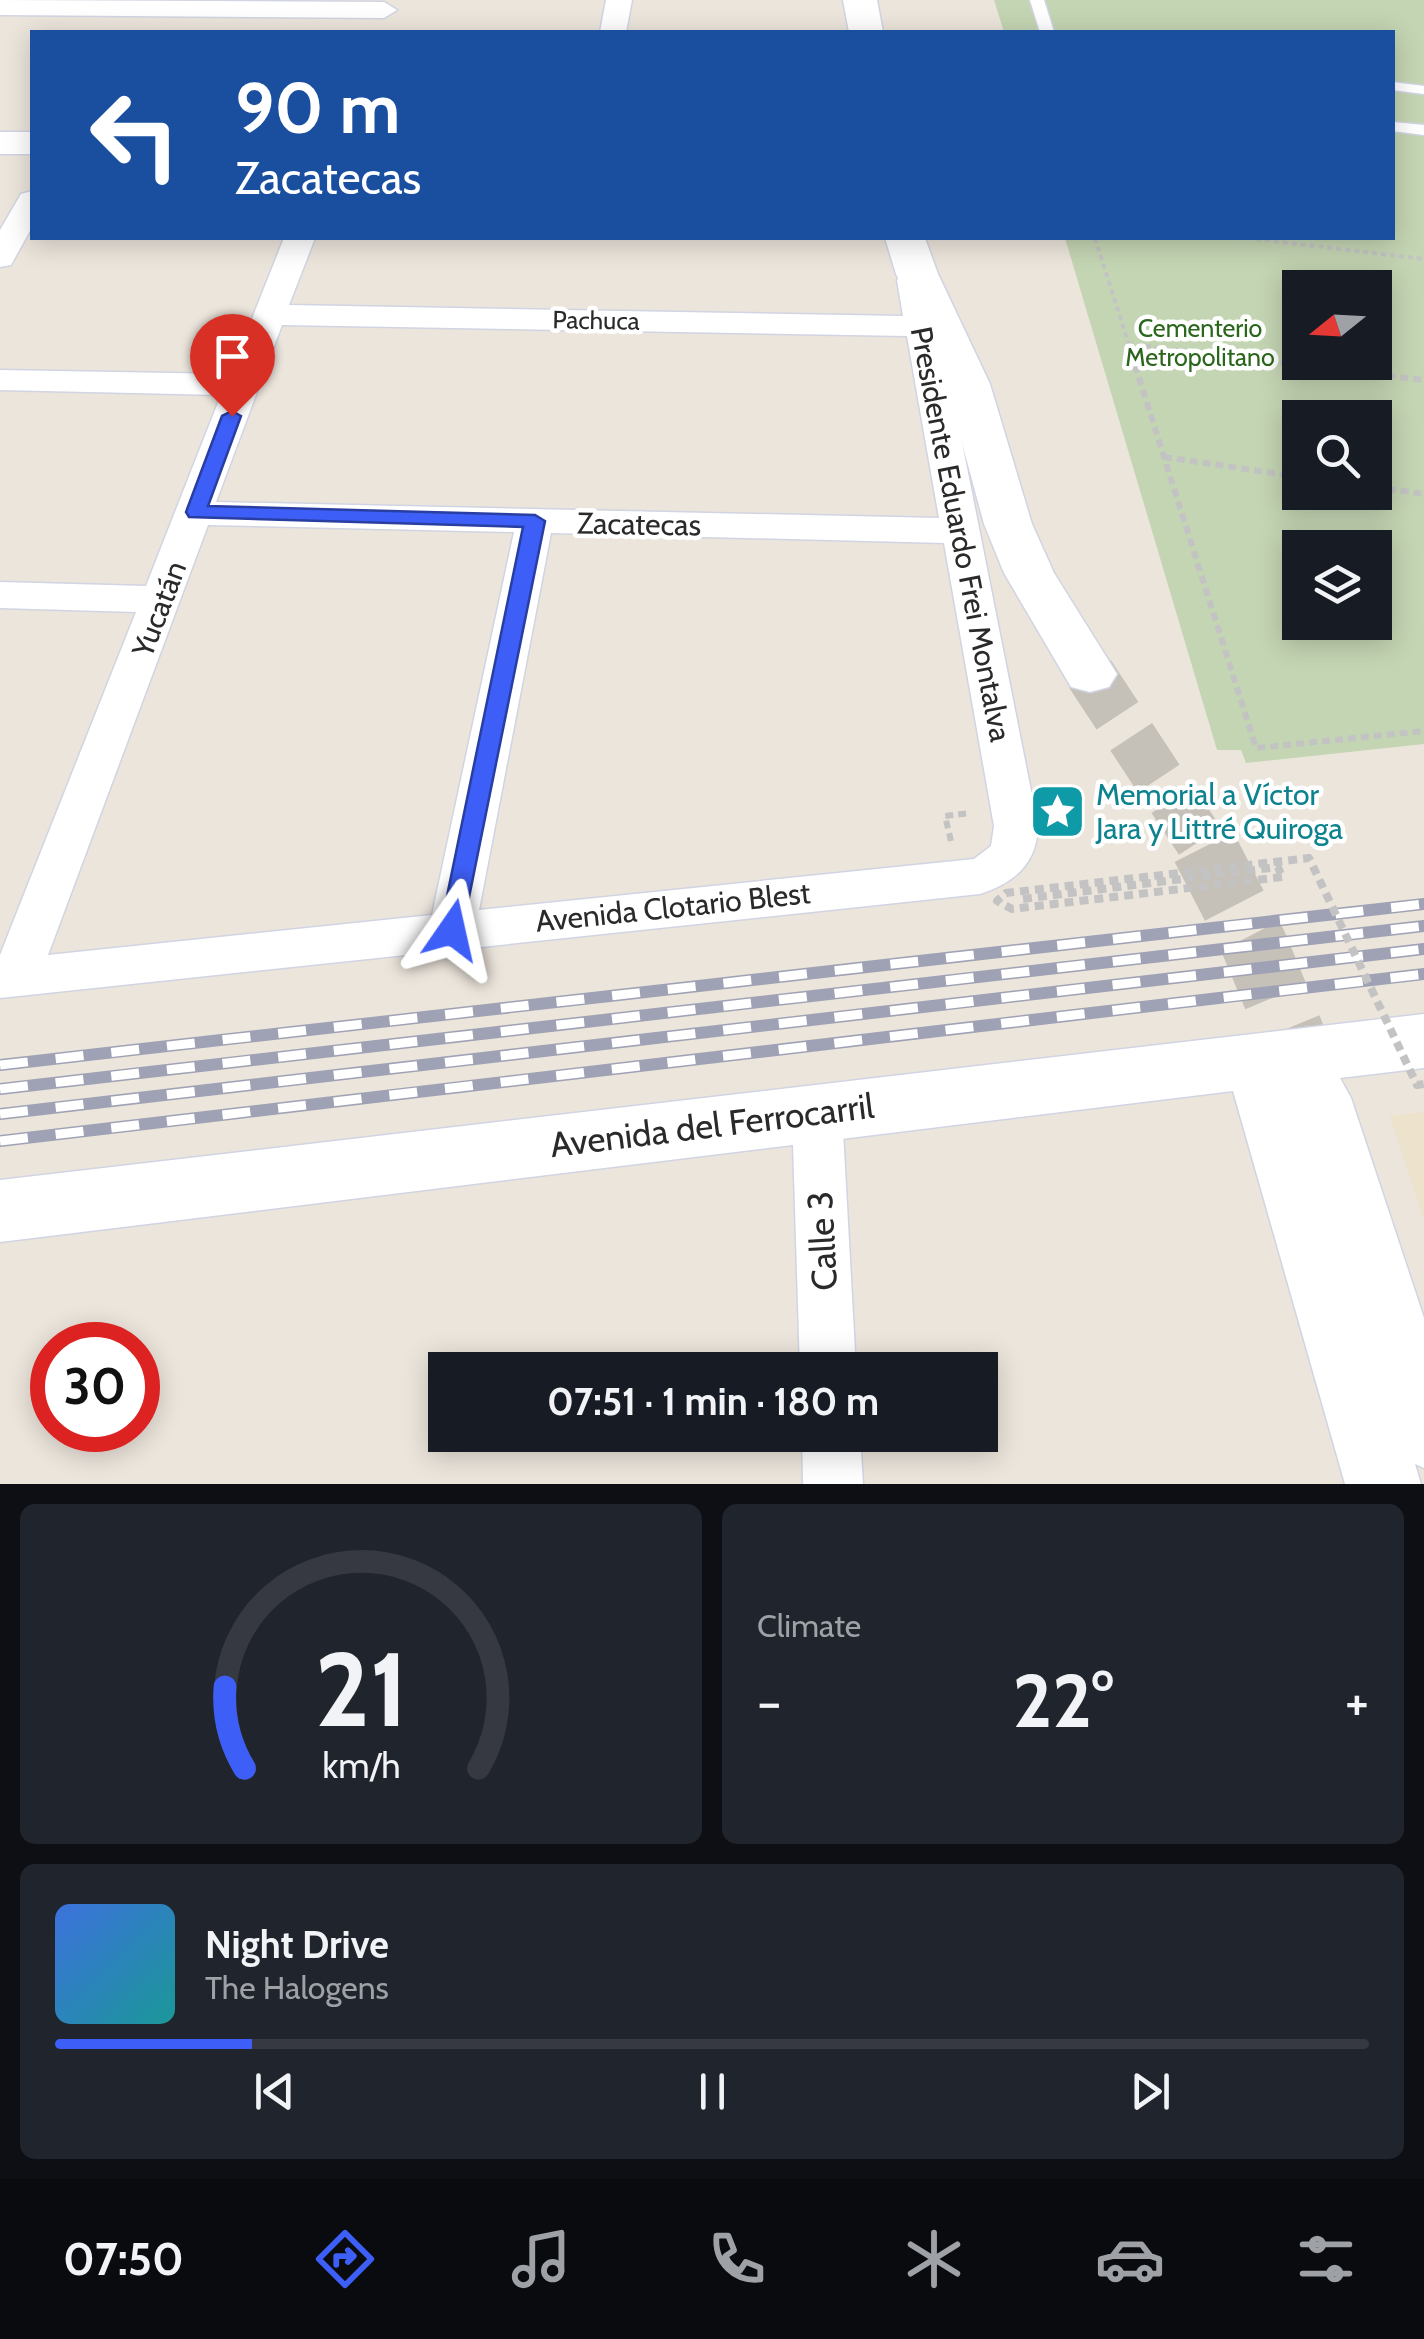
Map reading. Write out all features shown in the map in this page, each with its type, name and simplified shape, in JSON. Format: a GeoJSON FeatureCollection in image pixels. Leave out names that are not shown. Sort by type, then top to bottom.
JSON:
{"type":"FeatureCollection","features":[{"type":"Feature","properties":{"kind":"street"},"geometry":{"type":"LineString","coordinates":[[613,30],[619,0]]}},
{"type":"Feature","properties":{"kind":"street"},"geometry":{"type":"LineString","coordinates":[[860,0],[866,30]]}},
{"type":"Feature","properties":{"kind":"street"},"geometry":{"type":"LineString","coordinates":[[0,7],[382,14]]}},
{"type":"Feature","properties":{"kind":"street"},"geometry":{"type":"LineString","coordinates":[[0,143],[30,144]]}},
{"type":"Feature","properties":{"kind":"street"},"geometry":{"type":"LineString","coordinates":[[0,258],[30,204]]}},
{"type":"Feature","properties":{"kind":"street","name":"Yucatán"},"geometry":{"type":"LineString","coordinates":[[7,979],[162,600],[297,240]]}},
{"type":"Feature","properties":{"kind":"street","name":"Presidente Eduardo Frei Montalva"},"geometry":{"type":"LineString","coordinates":[[905,240],[1014,817]]}},
{"type":"Feature","properties":{"kind":"street","name":"Presidente Eduardo Frei Montalva"},"geometry":{"type":"LineString","coordinates":[[905,240],[968,384],[1008,524],[1029,573],[1090,674]]}},
{"type":"Feature","properties":{"kind":"street","name":"Pachuca"},"geometry":{"type":"LineString","coordinates":[[270,314],[922,326]]}},
{"type":"Feature","properties":{"kind":"street"},"geometry":{"type":"LineString","coordinates":[[0,380],[244,384]]}},
{"type":"Feature","properties":{"kind":"street","name":"Zacatecas"},"geometry":{"type":"LineString","coordinates":[[196,512],[962,531]]}},
{"type":"Feature","properties":{"kind":"street"},"geometry":{"type":"LineString","coordinates":[[452,930],[535,521]]}},
{"type":"Feature","properties":{"kind":"street"},"geometry":{"type":"LineString","coordinates":[[0,595],[162,600]]}},
{"type":"Feature","properties":{"kind":"street","name":"Avenida Clotario Blest"},"geometry":{"type":"LineString","coordinates":[[7,979],[980,876],[1004,863],[1016,843],[1014,817]]}},
{"type":"Feature","properties":{"kind":"street","name":"Avenida del Ferrocarril"},"geometry":{"type":"LineString","coordinates":[[0,1212],[1424,1041]]}},
{"type":"Feature","properties":{"kind":"street"},"geometry":{"type":"LineString","coordinates":[[1257,1061],[1383,1484]]}},
{"type":"Feature","properties":{"kind":"street"},"geometry":{"type":"LineString","coordinates":[[1318,1098],[1424,1431]]}},
{"type":"Feature","properties":{"kind":"street","name":"Calle 3"},"geometry":{"type":"LineString","coordinates":[[817,1112],[827,1352]]}},
{"type":"Feature","properties":{"kind":"street"},"geometry":{"type":"LineString","coordinates":[[832,1452],[833,1484]]}},
{"type":"Feature","properties":{"kind":"lane"},"geometry":{"type":"LineString","coordinates":[[1037,0],[1047,30]]}},
{"type":"Feature","properties":{"kind":"lane"},"geometry":{"type":"LineString","coordinates":[[1395,86],[1424,90]]}},
{"type":"Feature","properties":{"kind":"lane"},"geometry":{"type":"LineString","coordinates":[[1395,126],[1424,130]]}},
{"type":"Feature","properties":{"kind":"path"},"geometry":{"type":"LineString","coordinates":[[1095,240],[1256,748],[1424,731]]}},
{"type":"Feature","properties":{"kind":"path"},"geometry":{"type":"LineString","coordinates":[[1264,240],[1424,259]]}},
{"type":"Feature","properties":{"kind":"path"},"geometry":{"type":"LineString","coordinates":[[1128,344],[1424,380]]}},
{"type":"Feature","properties":{"kind":"path"},"geometry":{"type":"LineString","coordinates":[[1164,457],[1282,473]]}},
{"type":"Feature","properties":{"kind":"path"},"geometry":{"type":"LineString","coordinates":[[1392,489],[1424,494]]}},
{"type":"Feature","properties":{"kind":"path"},"geometry":{"type":"LineString","coordinates":[[1014,817],[945,816],[968,906],[1278,868],[1282,877],[1012,909],[997,900],[1006,892],[1309,858],[1417,1085],[1424,1084]]}},
{"type":"Feature","properties":{"kind":"shaded area"},"geometry":{"type":"Polygon","coordinates":[[[1424,1112],[1424,1221],[1390,1116],[1424,1112]]]}},
{"type":"Feature","properties":{"kind":"green space","name":"Cementerio Metropolitano"},"geometry":{"type":"Polygon","coordinates":[[[994,0],[1424,0],[1424,744],[1246,763],[1241,750],[1217,750],[1066,240],[1395,240],[1395,30],[1003,30],[994,0]]]}},
{"type":"Feature","properties":{"kind":"tunnel"},"geometry":{"type":"LineString","coordinates":[[1090,674],[1205,849]]}},
{"type":"Feature","properties":{"kind":"tunnel"},"geometry":{"type":"LineString","coordinates":[[1204,847],[1254,944],[1318,1098]]}},
{"type":"Feature","properties":{"kind":"railway"},"geometry":{"type":"LineString","coordinates":[[0,1065],[1424,904]]}},
{"type":"Feature","properties":{"kind":"railway"},"geometry":{"type":"LineString","coordinates":[[0,1089],[1424,926]]}},
{"type":"Feature","properties":{"kind":"railway"},"geometry":{"type":"LineString","coordinates":[[0,1114],[1424,949]]}},
{"type":"Feature","properties":{"kind":"railway"},"geometry":{"type":"LineString","coordinates":[[0,1141],[1424,974]]}},
{"type":"Feature","properties":{"kind":"place","name":"Memorial a Víctor Jara y Littré Quiroga"},"geometry":{"type":"Point","coordinates":[1057,811]}},
{"type":"Feature","properties":{"kind":"route"},"geometry":{"type":"LineString","coordinates":[[232,416],[196,512],[535,521],[452,930]]}}]}
